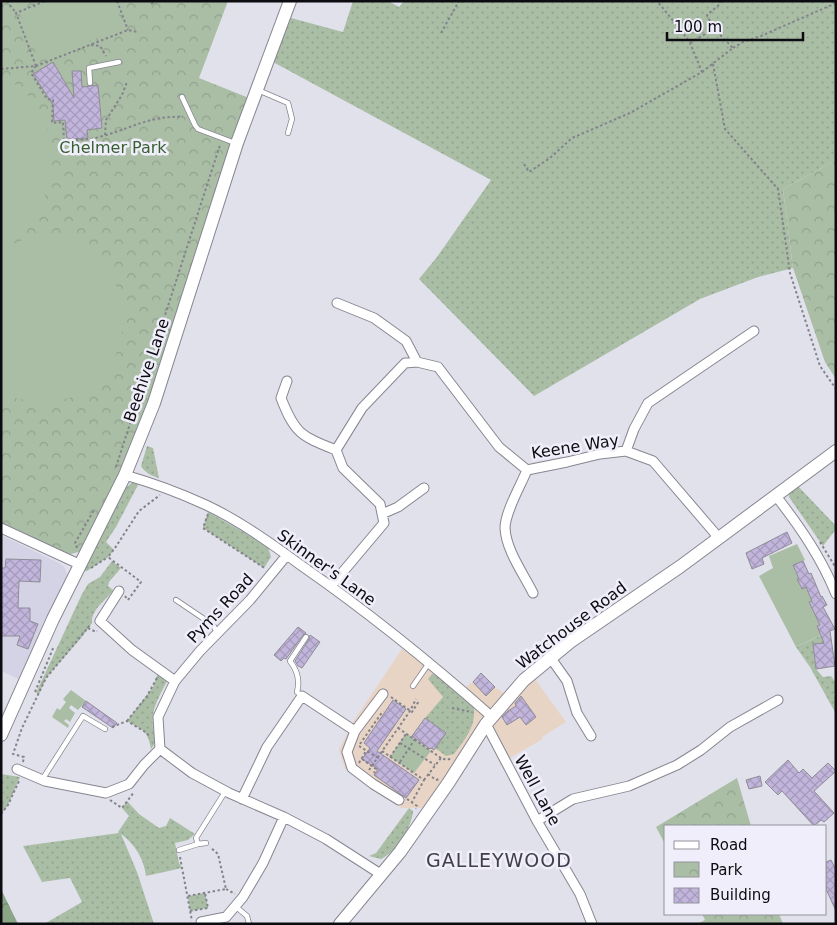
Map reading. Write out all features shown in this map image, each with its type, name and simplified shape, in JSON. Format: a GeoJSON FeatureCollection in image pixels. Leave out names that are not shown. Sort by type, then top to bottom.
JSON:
{"type":"FeatureCollection","features":[{"type":"Feature","properties":{"kind":"main road","name":"Beehive Lane"},"geometry":{"type":"LineString","coordinates":[[1,736],[53,619],[125,475],[154,403],[237,143],[290,1]]}},
{"type":"Feature","properties":{"kind":"main road","name":"Watchouse Road"},"geometry":{"type":"LineString","coordinates":[[340,924],[382,875],[420,824],[489,720],[524,680],[550,657],[719,538],[836,451]]}},
{"type":"Feature","properties":{"kind":"street"},"geometry":{"type":"LineString","coordinates":[[336,450],[362,408],[405,363],[417,362],[406,341],[374,318],[337,303]]}},
{"type":"Feature","properties":{"kind":"street"},"geometry":{"type":"LineString","coordinates":[[626,451],[634,429],[648,403],[754,331]]}},
{"type":"Feature","properties":{"kind":"street","name":"Keene Way"},"geometry":{"type":"LineString","coordinates":[[417,362],[438,367],[499,447],[527,470],[600,454],[626,451],[652,461],[719,538]]}},
{"type":"Feature","properties":{"kind":"street"},"geometry":{"type":"LineString","coordinates":[[288,381],[281,398],[291,422],[308,439],[336,450],[343,468],[380,504],[384,523],[331,586]]}},
{"type":"Feature","properties":{"kind":"street"},"geometry":{"type":"LineString","coordinates":[[527,470],[508,511],[505,528],[510,550],[533,593]]}},
{"type":"Feature","properties":{"kind":"street","name":"Skinner's Lane"},"geometry":{"type":"LineString","coordinates":[[125,475],[168,489],[210,507],[287,555],[331,586],[429,662],[489,720]]}},
{"type":"Feature","properties":{"kind":"street"},"geometry":{"type":"LineString","coordinates":[[382,514],[398,507],[424,488]]}},
{"type":"Feature","properties":{"kind":"street"},"geometry":{"type":"LineString","coordinates":[[776,496],[810,542],[829,576],[836,594]]}},
{"type":"Feature","properties":{"kind":"street"},"geometry":{"type":"LineString","coordinates":[[1,528],[80,567]]}},
{"type":"Feature","properties":{"kind":"street","name":"Pyms Road"},"geometry":{"type":"LineString","coordinates":[[158,751],[158,717],[175,681],[250,600],[287,555]]}},
{"type":"Feature","properties":{"kind":"street"},"geometry":{"type":"LineString","coordinates":[[119,591],[100,621],[132,650],[175,681]]}},
{"type":"Feature","properties":{"kind":"street"},"geometry":{"type":"LineString","coordinates":[[550,657],[564,675],[576,713],[591,736]]}},
{"type":"Feature","properties":{"kind":"street"},"geometry":{"type":"LineString","coordinates":[[383,694],[355,731],[347,752],[352,768],[368,776],[399,800]]}},
{"type":"Feature","properties":{"kind":"street"},"geometry":{"type":"LineString","coordinates":[[242,799],[267,747],[302,696],[355,731]]}},
{"type":"Feature","properties":{"kind":"street"},"geometry":{"type":"LineString","coordinates":[[537,821],[573,799],[629,786],[677,765],[701,750],[735,724],[778,700]]}},
{"type":"Feature","properties":{"kind":"street","name":"Well Lane"},"geometry":{"type":"LineString","coordinates":[[489,720],[537,821],[580,894],[592,924]]}},
{"type":"Feature","properties":{"kind":"street"},"geometry":{"type":"LineString","coordinates":[[19,770],[42,780],[106,793],[129,784],[158,751],[225,792],[284,817],[326,839],[382,875]]}},
{"type":"Feature","properties":{"kind":"street"},"geometry":{"type":"LineString","coordinates":[[197,923],[226,917],[243,897],[263,863],[284,817]]}},
{"type":"Feature","properties":{"kind":"lane"},"geometry":{"type":"LineString","coordinates":[[90,83],[89,68],[118,62]]}},
{"type":"Feature","properties":{"kind":"lane"},"geometry":{"type":"LineString","coordinates":[[257,90],[288,103],[292,119],[288,133]]}},
{"type":"Feature","properties":{"kind":"lane"},"geometry":{"type":"LineString","coordinates":[[182,97],[197,131],[237,143]]}},
{"type":"Feature","properties":{"kind":"lane"},"geometry":{"type":"LineString","coordinates":[[176,600],[212,625],[218,634]]}},
{"type":"Feature","properties":{"kind":"lane"},"geometry":{"type":"LineString","coordinates":[[302,696],[297,692],[298,680],[294,666],[290,661],[306,637]]}},
{"type":"Feature","properties":{"kind":"lane"},"geometry":{"type":"LineString","coordinates":[[413,686],[429,662]]}},
{"type":"Feature","properties":{"kind":"lane"},"geometry":{"type":"LineString","coordinates":[[42,780],[83,716],[105,729]]}},
{"type":"Feature","properties":{"kind":"lane"},"geometry":{"type":"LineString","coordinates":[[198,844],[196,838],[225,792]]}},
{"type":"Feature","properties":{"kind":"lane"},"geometry":{"type":"LineString","coordinates":[[179,850],[198,844],[206,844]]}},
{"type":"Feature","properties":{"kind":"lane"},"geometry":{"type":"LineString","coordinates":[[235,906],[247,916],[249,924]]}},
{"type":"Feature","properties":{"kind":"path"},"geometry":{"type":"LineString","coordinates":[[7,1],[16,13],[36,66]]}},
{"type":"Feature","properties":{"kind":"path"},"geometry":{"type":"LineString","coordinates":[[16,13],[45,1]]}},
{"type":"Feature","properties":{"kind":"path"},"geometry":{"type":"LineString","coordinates":[[117,1],[128,30]]}},
{"type":"Feature","properties":{"kind":"path"},"geometry":{"type":"LineString","coordinates":[[151,4],[156,1]]}},
{"type":"Feature","properties":{"kind":"path"},"geometry":{"type":"LineString","coordinates":[[441,32],[459,1]]}},
{"type":"Feature","properties":{"kind":"path"},"geometry":{"type":"LineString","coordinates":[[657,1],[690,43],[702,72]]}},
{"type":"Feature","properties":{"kind":"path"},"geometry":{"type":"LineString","coordinates":[[720,1],[720,4],[707,15],[714,29],[733,48]]}},
{"type":"Feature","properties":{"kind":"path"},"geometry":{"type":"LineString","coordinates":[[524,164],[529,172],[550,158],[572,138],[630,113],[702,72],[743,42],[836,3]]}},
{"type":"Feature","properties":{"kind":"path"},"geometry":{"type":"LineString","coordinates":[[690,43],[714,29]]}},
{"type":"Feature","properties":{"kind":"path"},"geometry":{"type":"LineString","coordinates":[[1,69],[36,66],[128,30],[137,32]]}},
{"type":"Feature","properties":{"kind":"path"},"geometry":{"type":"LineString","coordinates":[[90,45],[100,46],[106,56]]}},
{"type":"Feature","properties":{"kind":"path"},"geometry":{"type":"LineString","coordinates":[[713,64],[725,129],[778,189],[790,273],[820,366],[836,388]]}},
{"type":"Feature","properties":{"kind":"path"},"geometry":{"type":"LineString","coordinates":[[36,66],[31,73],[47,99],[53,100],[52,123],[63,122],[64,141],[105,136],[146,120],[166,116],[183,116],[194,124]]}},
{"type":"Feature","properties":{"kind":"path"},"geometry":{"type":"LineString","coordinates":[[105,136],[106,120],[122,95],[127,82]]}},
{"type":"Feature","properties":{"kind":"path"},"geometry":{"type":"LineString","coordinates":[[125,475],[114,474],[222,138]]}},
{"type":"Feature","properties":{"kind":"path"},"geometry":{"type":"LineString","coordinates":[[80,567],[86,572],[108,557],[139,511],[168,489]]}},
{"type":"Feature","properties":{"kind":"path"},"geometry":{"type":"LineString","coordinates":[[210,507],[202,528],[272,574]]}},
{"type":"Feature","properties":{"kind":"path"},"geometry":{"type":"LineString","coordinates":[[108,557],[141,582],[128,600],[119,591]]}},
{"type":"Feature","properties":{"kind":"path"},"geometry":{"type":"LineString","coordinates":[[1,814],[14,792],[24,757],[13,754],[22,728],[46,678],[92,623],[100,621]]}},
{"type":"Feature","properties":{"kind":"path"},"geometry":{"type":"LineString","coordinates":[[35,692],[54,645]]}},
{"type":"Feature","properties":{"kind":"path"},"geometry":{"type":"LineString","coordinates":[[105,729],[127,721],[153,687],[157,678],[157,668]]}},
{"type":"Feature","properties":{"kind":"path"},"geometry":{"type":"LineString","coordinates":[[383,694],[384,692],[410,710]]}},
{"type":"Feature","properties":{"kind":"path"},"geometry":{"type":"LineString","coordinates":[[368,776],[372,766],[410,710],[412,712],[417,700]]}},
{"type":"Feature","properties":{"kind":"path"},"geometry":{"type":"LineString","coordinates":[[356,749],[386,706]]}},
{"type":"Feature","properties":{"kind":"path"},"geometry":{"type":"LineString","coordinates":[[452,708],[476,713]]}},
{"type":"Feature","properties":{"kind":"path"},"geometry":{"type":"LineString","coordinates":[[127,721],[147,733],[151,748],[158,751]]}},
{"type":"Feature","properties":{"kind":"path"},"geometry":{"type":"LineString","coordinates":[[398,728],[441,758],[447,760],[454,757]]}},
{"type":"Feature","properties":{"kind":"path"},"geometry":{"type":"LineString","coordinates":[[390,757],[406,733]]}},
{"type":"Feature","properties":{"kind":"path"},"geometry":{"type":"LineString","coordinates":[[400,763],[415,739]]}},
{"type":"Feature","properties":{"kind":"path"},"geometry":{"type":"LineString","coordinates":[[400,743],[435,765]]}},
{"type":"Feature","properties":{"kind":"path"},"geometry":{"type":"LineString","coordinates":[[359,746],[378,758]]}},
{"type":"Feature","properties":{"kind":"path"},"geometry":{"type":"LineString","coordinates":[[356,762],[359,764],[366,751]]}},
{"type":"Feature","properties":{"kind":"path"},"geometry":{"type":"LineString","coordinates":[[382,751],[424,780]]}},
{"type":"Feature","properties":{"kind":"path"},"geometry":{"type":"LineString","coordinates":[[412,802],[424,780],[441,758]]}},
{"type":"Feature","properties":{"kind":"path"},"geometry":{"type":"LineString","coordinates":[[362,759],[376,769],[368,776]]}},
{"type":"Feature","properties":{"kind":"path"},"geometry":{"type":"LineString","coordinates":[[122,808],[138,786]]}},
{"type":"Feature","properties":{"kind":"path"},"geometry":{"type":"LineString","coordinates":[[399,800],[402,797],[417,806],[416,821],[420,824]]}},
{"type":"Feature","properties":{"kind":"path"},"geometry":{"type":"LineString","coordinates":[[188,896],[226,889],[218,854],[206,844]]}},
{"type":"Feature","properties":{"kind":"path"},"geometry":{"type":"LineString","coordinates":[[179,850],[190,911],[197,923]]}},
{"type":"Feature","properties":{"kind":"path"},"geometry":{"type":"LineString","coordinates":[[190,911],[208,908],[205,893]]}},
{"type":"Feature","properties":{"kind":"shaded area"},"geometry":{"type":"Polygon","coordinates":[[[1,535],[61,564],[67,574],[67,580],[44,621],[20,680],[1,671],[1,535]]]}},
{"type":"Feature","properties":{"kind":"shaded area"},"geometry":{"type":"Polygon","coordinates":[[[402,649],[431,669],[458,692],[473,682],[481,673],[495,687],[512,699],[535,679],[566,722],[542,737],[543,739],[513,756],[501,766],[482,725],[422,808],[401,808],[345,769],[339,750],[353,722],[402,649]]]}},
{"type":"Feature","properties":{"kind":"green space","name":"Chelmer Park"},"geometry":{"type":"Polygon","coordinates":[[[1,1],[228,1],[199,78],[249,98],[149,401],[126,459],[82,551],[71,554],[65,553],[1,523],[1,1]]]}},
{"type":"Feature","properties":{"kind":"green space"},"geometry":{"type":"Polygon","coordinates":[[[52,1],[113,1],[124,27],[39,61],[20,14],[52,1]]]}},
{"type":"Feature","properties":{"kind":"green space"},"geometry":{"type":"Polygon","coordinates":[[[353,1],[388,1],[399,7],[404,1],[836,1],[836,160],[783,189],[793,268],[758,277],[700,299],[534,396],[419,279],[437,257],[491,180],[273,62],[291,18],[343,32],[353,1]]]}},
{"type":"Feature","properties":{"kind":"green space"},"geometry":{"type":"Polygon","coordinates":[[[1,76],[24,91],[40,111],[49,134],[52,159],[49,184],[39,207],[23,228],[1,243],[1,76]]]}},
{"type":"Feature","properties":{"kind":"green space"},"geometry":{"type":"Polygon","coordinates":[[[836,160],[836,379],[825,362],[793,268],[783,189],[836,160]]]}},
{"type":"Feature","properties":{"kind":"green space"},"geometry":{"type":"Polygon","coordinates":[[[54,235],[78,241],[111,275],[121,298],[125,323],[110,372],[92,389],[47,404],[1,394],[1,251],[26,239],[54,235]]]}},
{"type":"Feature","properties":{"kind":"green space"},"geometry":{"type":"Polygon","coordinates":[[[147,446],[153,448],[159,478],[149,474],[141,466],[147,446]]]}},
{"type":"Feature","properties":{"kind":"green space"},"geometry":{"type":"Polygon","coordinates":[[[133,482],[138,485],[106,542],[114,550],[108,557],[87,571],[82,571],[111,510],[125,489],[133,482]]]}},
{"type":"Feature","properties":{"kind":"green space"},"geometry":{"type":"Polygon","coordinates":[[[796,484],[836,526],[836,529],[823,546],[789,497],[789,493],[796,484]]]}},
{"type":"Feature","properties":{"kind":"green space"},"geometry":{"type":"Polygon","coordinates":[[[208,512],[268,547],[271,557],[264,568],[203,528],[208,512]]]}},
{"type":"Feature","properties":{"kind":"green space"},"geometry":{"type":"Polygon","coordinates":[[[797,544],[805,560],[793,566],[801,588],[806,587],[812,601],[810,602],[820,625],[817,627],[821,635],[796,647],[759,576],[773,568],[769,556],[797,544]]]}},
{"type":"Feature","properties":{"kind":"green space"},"geometry":{"type":"Polygon","coordinates":[[[112,561],[121,568],[109,582],[108,586],[113,590],[96,609],[92,623],[82,637],[46,678],[39,694],[36,693],[82,594],[88,584],[100,577],[112,561]]]}},
{"type":"Feature","properties":{"kind":"green space"},"geometry":{"type":"Polygon","coordinates":[[[826,633],[831,642],[813,645],[816,669],[823,677],[831,676],[836,683],[836,693],[834,695],[836,697],[836,714],[810,667],[796,647],[826,633]]]}},
{"type":"Feature","properties":{"kind":"green space"},"geometry":{"type":"Polygon","coordinates":[[[158,673],[166,674],[167,681],[154,710],[153,724],[156,742],[151,749],[144,732],[127,721],[153,687],[158,673]]]}},
{"type":"Feature","properties":{"kind":"green space"},"geometry":{"type":"Polygon","coordinates":[[[432,674],[438,675],[474,707],[473,721],[469,732],[454,754],[446,756],[435,748],[425,718],[443,697],[428,679],[432,674]]]}},
{"type":"Feature","properties":{"kind":"green space"},"geometry":{"type":"Polygon","coordinates":[[[71,690],[86,701],[78,710],[71,705],[69,708],[75,713],[70,722],[66,719],[64,721],[69,725],[68,728],[52,717],[57,708],[60,710],[66,702],[63,699],[71,690]]]}},
{"type":"Feature","properties":{"kind":"green space"},"geometry":{"type":"Polygon","coordinates":[[[406,733],[431,751],[414,773],[390,757],[406,733]]]}},
{"type":"Feature","properties":{"kind":"green space"},"geometry":{"type":"Polygon","coordinates":[[[1,774],[20,777],[8,805],[1,814],[1,774]]]}},
{"type":"Feature","properties":{"kind":"green space"},"geometry":{"type":"Polygon","coordinates":[[[737,778],[751,825],[664,825],[664,842],[656,827],[737,778]]]}},
{"type":"Feature","properties":{"kind":"green space"},"geometry":{"type":"Polygon","coordinates":[[[127,801],[139,814],[159,828],[166,826],[170,818],[195,834],[188,840],[175,843],[179,863],[182,868],[146,876],[138,852],[131,842],[121,834],[137,872],[154,924],[44,924],[82,902],[70,878],[42,882],[23,846],[119,833],[129,816],[122,808],[127,801]]]}},
{"type":"Feature","properties":{"kind":"green space"},"geometry":{"type":"Polygon","coordinates":[[[409,808],[413,811],[410,824],[392,851],[381,859],[369,856],[376,853],[409,808]]]}},
{"type":"Feature","properties":{"kind":"green space"},"geometry":{"type":"Polygon","coordinates":[[[1,889],[18,924],[1,924],[1,889]]]}},
{"type":"Feature","properties":{"kind":"green space"},"geometry":{"type":"Polygon","coordinates":[[[205,893],[208,908],[190,911],[188,896],[205,893]]]}},
{"type":"Feature","properties":{"kind":"green space"},"geometry":{"type":"Polygon","coordinates":[[[702,915],[779,915],[783,924],[697,924],[705,920],[702,915]]]}},
{"type":"Feature","properties":{"kind":"building"},"geometry":{"type":"Polygon","coordinates":[[[53,62],[74,98],[72,71],[81,71],[82,87],[98,85],[102,128],[87,130],[88,138],[67,139],[65,120],[54,121],[53,105],[33,74],[53,62]]]}},
{"type":"Feature","properties":{"kind":"building"},"geometry":{"type":"Polygon","coordinates":[[[787,532],[792,543],[762,558],[764,564],[752,569],[746,553],[787,532]]]}},
{"type":"Feature","properties":{"kind":"building"},"geometry":{"type":"Polygon","coordinates":[[[6,559],[41,560],[40,582],[19,581],[18,608],[30,608],[30,621],[38,624],[28,649],[17,645],[20,636],[1,636],[1,568],[5,568],[6,559]]]}},
{"type":"Feature","properties":{"kind":"building"},"geometry":{"type":"Polygon","coordinates":[[[803,561],[827,605],[823,607],[835,629],[830,631],[835,666],[816,669],[813,644],[824,643],[817,626],[820,625],[809,602],[812,601],[806,587],[802,589],[793,565],[803,561]]]}},
{"type":"Feature","properties":{"kind":"building"},"geometry":{"type":"Polygon","coordinates":[[[298,627],[306,633],[286,659],[284,658],[281,661],[274,655],[298,627]]]}},
{"type":"Feature","properties":{"kind":"building"},"geometry":{"type":"Polygon","coordinates":[[[310,635],[320,642],[302,668],[295,661],[310,635]]]}},
{"type":"Feature","properties":{"kind":"building"},"geometry":{"type":"Polygon","coordinates":[[[481,673],[495,687],[486,696],[473,682],[481,673]]]}},
{"type":"Feature","properties":{"kind":"building"},"geometry":{"type":"Polygon","coordinates":[[[521,696],[536,717],[526,725],[520,717],[507,725],[502,717],[516,706],[515,703],[521,696]]]}},
{"type":"Feature","properties":{"kind":"building"},"geometry":{"type":"Polygon","coordinates":[[[393,700],[406,709],[377,751],[419,780],[406,798],[374,775],[378,769],[362,759],[370,748],[364,743],[393,700]]]}},
{"type":"Feature","properties":{"kind":"building"},"geometry":{"type":"Polygon","coordinates":[[[86,701],[117,723],[113,728],[82,707],[86,701]]]}},
{"type":"Feature","properties":{"kind":"building"},"geometry":{"type":"Polygon","coordinates":[[[425,718],[446,733],[434,750],[412,736],[425,718]]]}},
{"type":"Feature","properties":{"kind":"building"},"geometry":{"type":"Polygon","coordinates":[[[788,760],[799,773],[803,769],[812,778],[828,763],[836,771],[814,791],[834,813],[824,822],[821,820],[813,825],[782,791],[778,795],[765,782],[788,760]]]}},
{"type":"Feature","properties":{"kind":"building"},"geometry":{"type":"Polygon","coordinates":[[[760,776],[762,786],[749,789],[746,780],[760,776]]]}},
{"type":"Feature","properties":{"kind":"building"},"geometry":{"type":"Polygon","coordinates":[[[831,860],[836,870],[836,911],[827,891],[827,862],[831,860]]]}},
{"type":"Feature","properties":{"kind":"district","name":"GALLEYWOOD"},"geometry":{"type":"Point","coordinates":[499,860]}}]}
